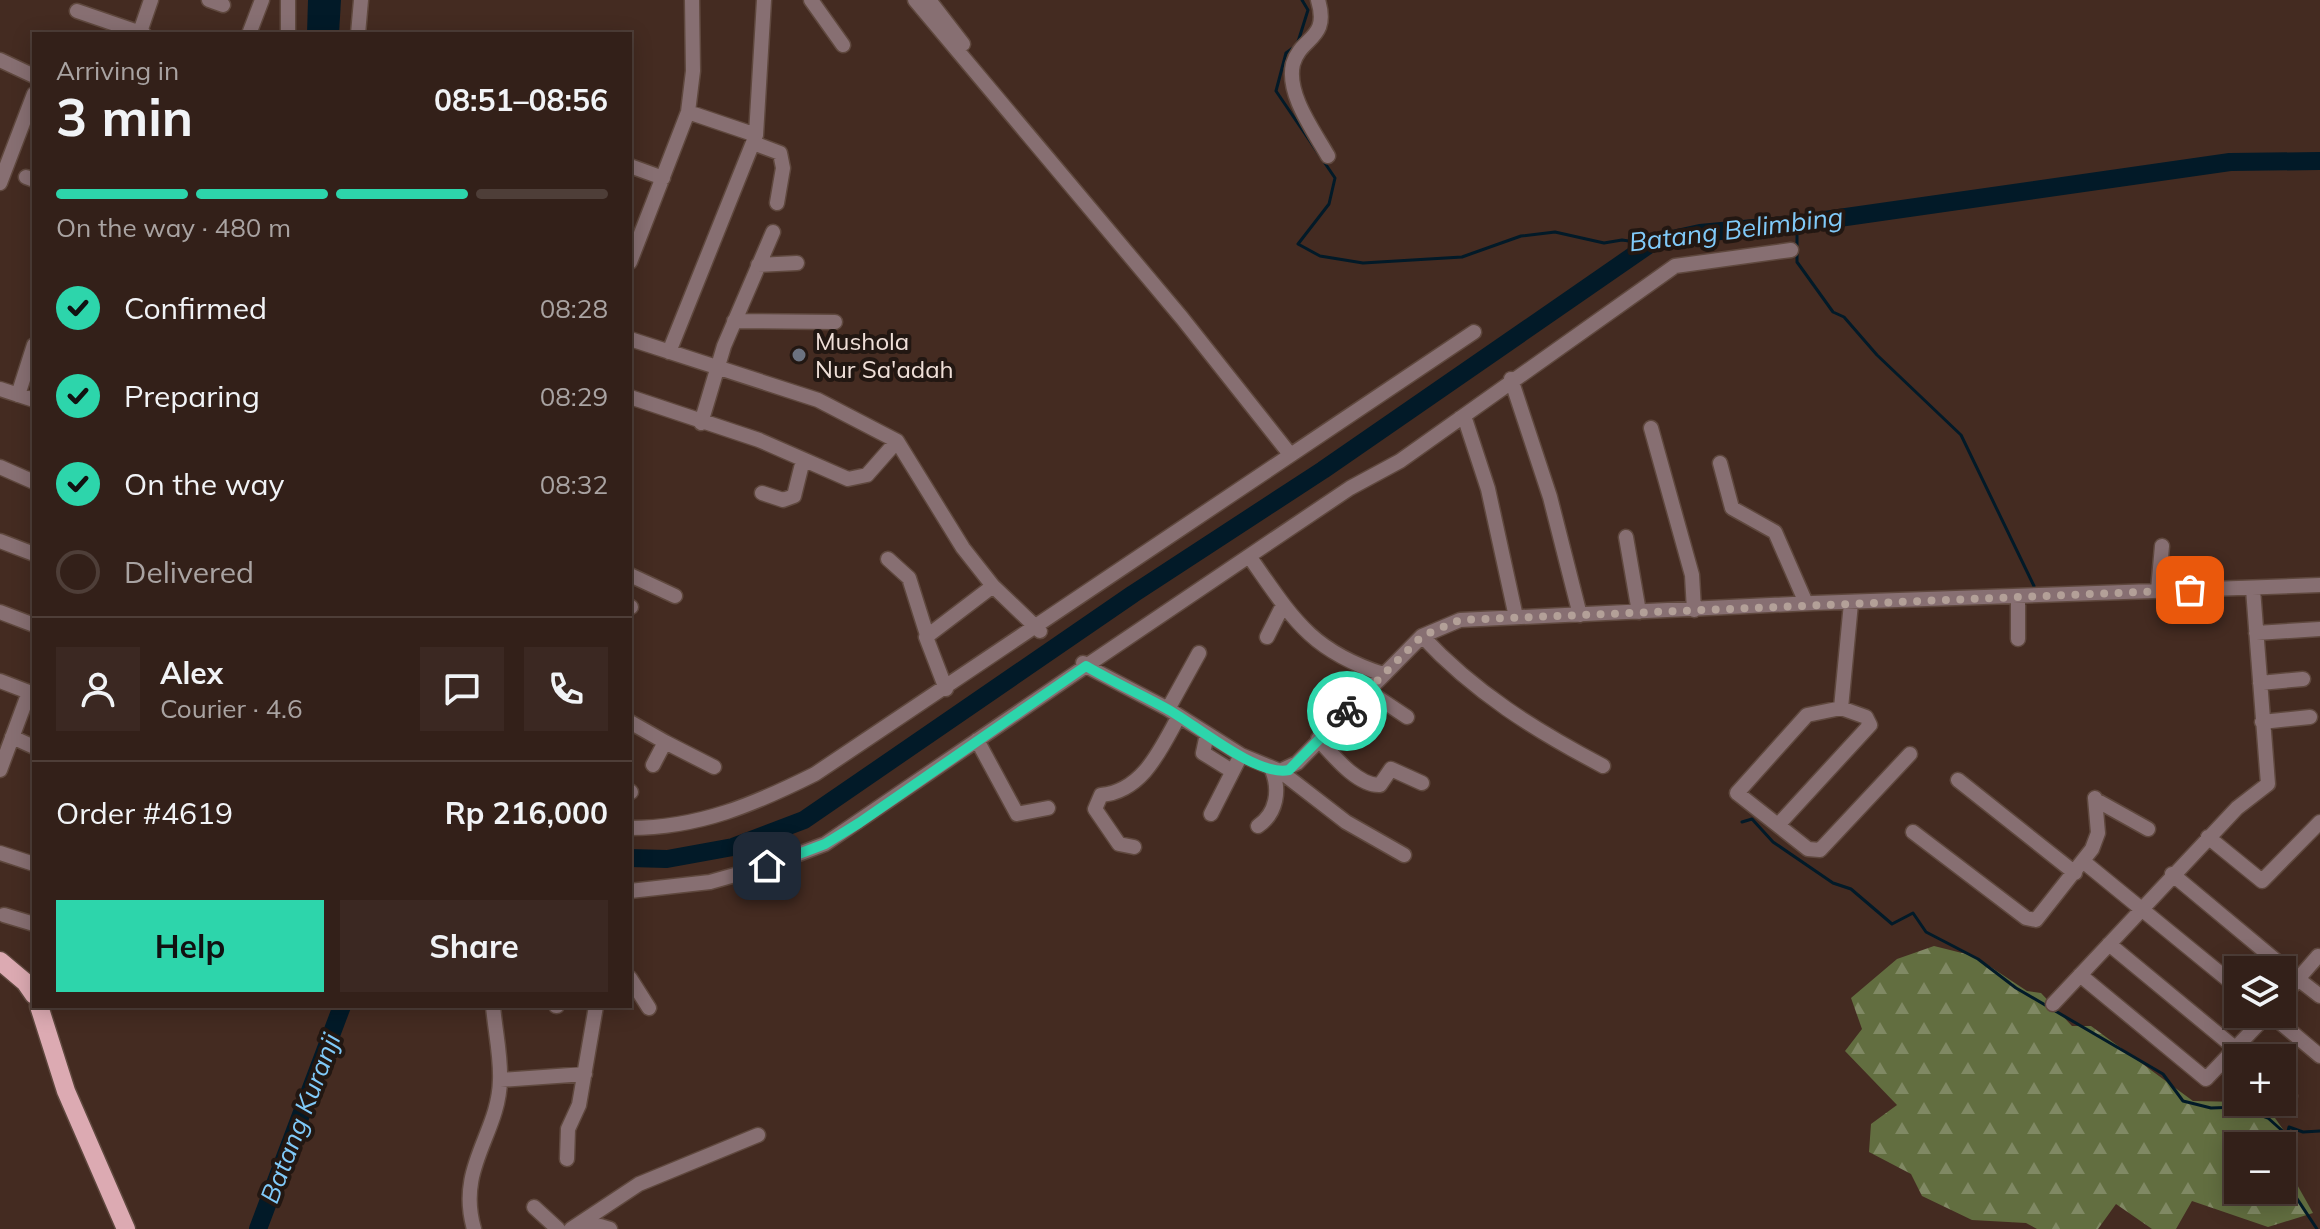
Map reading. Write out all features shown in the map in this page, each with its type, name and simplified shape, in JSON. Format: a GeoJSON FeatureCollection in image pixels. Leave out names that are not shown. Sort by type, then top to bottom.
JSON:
{"type":"FeatureCollection","features":[{"type":"Feature","properties":{"kind":"main road"},"geometry":{"type":"LineString","coordinates":[[0,961],[32,992]]}},
{"type":"Feature","properties":{"kind":"main road"},"geometry":{"type":"LineString","coordinates":[[40,1008],[66,1091],[126,1229]]}},
{"type":"Feature","properties":{"kind":"street"},"geometry":{"type":"LineString","coordinates":[[142,32],[151,0]]}},
{"type":"Feature","properties":{"kind":"street"},"geometry":{"type":"LineString","coordinates":[[250,32],[262,0]]}},
{"type":"Feature","properties":{"kind":"street"},"geometry":{"type":"LineString","coordinates":[[288,0],[288,32]]}},
{"type":"Feature","properties":{"kind":"street"},"geometry":{"type":"LineString","coordinates":[[358,32],[361,0]]}},
{"type":"Feature","properties":{"kind":"street"},"geometry":{"type":"LineString","coordinates":[[632,257],[688,112],[693,71],[692,0]]}},
{"type":"Feature","properties":{"kind":"street"},"geometry":{"type":"LineString","coordinates":[[669,352],[755,139],[764,0]]}},
{"type":"Feature","properties":{"kind":"street"},"geometry":{"type":"LineString","coordinates":[[811,0],[843,45]]}},
{"type":"Feature","properties":{"kind":"street"},"geometry":{"type":"LineString","coordinates":[[915,0],[1182,318],[1289,453]]}},
{"type":"Feature","properties":{"kind":"street"},"geometry":{"type":"LineString","coordinates":[[929,0],[963,44],[972,67]]}},
{"type":"Feature","properties":{"kind":"street"},"geometry":{"type":"LineString","coordinates":[[1318,0],[1321,21],[1318,33],[1294,62],[1293,79],[1306,116],[1328,156]]}},
{"type":"Feature","properties":{"kind":"street"},"geometry":{"type":"LineString","coordinates":[[77,11],[139,32]]}},
{"type":"Feature","properties":{"kind":"street"},"geometry":{"type":"LineString","coordinates":[[0,60],[32,75]]}},
{"type":"Feature","properties":{"kind":"street"},"geometry":{"type":"LineString","coordinates":[[0,183],[4,158],[32,98]]}},
{"type":"Feature","properties":{"kind":"street"},"geometry":{"type":"LineString","coordinates":[[688,112],[755,139],[780,153],[783,168],[777,203]]}},
{"type":"Feature","properties":{"kind":"street"},"geometry":{"type":"LineString","coordinates":[[632,167],[663,178]]}},
{"type":"Feature","properties":{"kind":"street"},"geometry":{"type":"LineString","coordinates":[[701,423],[734,321],[773,232]]}},
{"type":"Feature","properties":{"kind":"street"},"geometry":{"type":"LineString","coordinates":[[632,891],[710,882],[800,855],[859,823],[1085,665],[1350,488],[1400,461],[1511,379],[1675,266],[1791,250]]}},
{"type":"Feature","properties":{"kind":"street"},"geometry":{"type":"LineString","coordinates":[[758,265],[797,263]]}},
{"type":"Feature","properties":{"kind":"street"},"geometry":{"type":"LineString","coordinates":[[734,321],[835,322]]}},
{"type":"Feature","properties":{"kind":"street"},"geometry":{"type":"LineString","coordinates":[[632,828],[665,828],[718,817],[762,801],[815,774],[1037,629],[1249,484],[1289,453],[1474,332]]}},
{"type":"Feature","properties":{"kind":"street"},"geometry":{"type":"LineString","coordinates":[[632,340],[690,357],[716,370],[818,400],[897,441],[963,548],[993,586],[1037,629]]}},
{"type":"Feature","properties":{"kind":"street"},"geometry":{"type":"LineString","coordinates":[[18,395],[32,351]]}},
{"type":"Feature","properties":{"kind":"street"},"geometry":{"type":"LineString","coordinates":[[1511,379],[1550,497],[1580,615]]}},
{"type":"Feature","properties":{"kind":"street"},"geometry":{"type":"LineString","coordinates":[[0,389],[32,399]]}},
{"type":"Feature","properties":{"kind":"street"},"geometry":{"type":"LineString","coordinates":[[632,398],[759,440],[839,477],[863,477],[897,441]]}},
{"type":"Feature","properties":{"kind":"street"},"geometry":{"type":"LineString","coordinates":[[1460,418],[1466,422],[1488,489],[1516,617]]}},
{"type":"Feature","properties":{"kind":"street"},"geometry":{"type":"LineString","coordinates":[[1651,428],[1692,575],[1694,610]]}},
{"type":"Feature","properties":{"kind":"street"},"geometry":{"type":"LineString","coordinates":[[762,493],[783,500],[794,496],[803,460]]}},
{"type":"Feature","properties":{"kind":"street"},"geometry":{"type":"LineString","coordinates":[[1720,463],[1732,508],[1775,532],[1806,603]]}},
{"type":"Feature","properties":{"kind":"street"},"geometry":{"type":"LineString","coordinates":[[0,467],[32,481]]}},
{"type":"Feature","properties":{"kind":"street"},"geometry":{"type":"LineString","coordinates":[[1626,537],[1639,612]]}},
{"type":"Feature","properties":{"kind":"street"},"geometry":{"type":"LineString","coordinates":[[0,541],[32,553]]}},
{"type":"Feature","properties":{"kind":"street"},"geometry":{"type":"LineString","coordinates":[[2158,590],[2162,546]]}},
{"type":"Feature","properties":{"kind":"street"},"geometry":{"type":"LineString","coordinates":[[1249,556],[1283,605],[1321,648],[1383,674]]}},
{"type":"Feature","properties":{"kind":"street"},"geometry":{"type":"LineString","coordinates":[[888,559],[909,578],[946,689]]}},
{"type":"Feature","properties":{"kind":"street"},"geometry":{"type":"LineString","coordinates":[[632,576],[675,596]]}},
{"type":"Feature","properties":{"kind":"street"},"geometry":{"type":"LineString","coordinates":[[1276,771],[1289,770],[1422,636],[1460,620],[1806,603],[2320,585]]}},
{"type":"Feature","properties":{"kind":"street"},"geometry":{"type":"LineString","coordinates":[[927,635],[950,622],[993,586]]}},
{"type":"Feature","properties":{"kind":"street"},"geometry":{"type":"LineString","coordinates":[[2053,1004],[2208,837],[2237,808],[2268,784],[2253,589]]}},
{"type":"Feature","properties":{"kind":"street"},"geometry":{"type":"LineString","coordinates":[[2018,597],[2018,639]]}},
{"type":"Feature","properties":{"kind":"street"},"geometry":{"type":"LineString","coordinates":[[1841,708],[1851,603]]}},
{"type":"Feature","properties":{"kind":"street"},"geometry":{"type":"LineString","coordinates":[[1267,637],[1283,605]]}},
{"type":"Feature","properties":{"kind":"street"},"geometry":{"type":"LineString","coordinates":[[0,612],[32,623]]}},
{"type":"Feature","properties":{"kind":"street"},"geometry":{"type":"LineString","coordinates":[[2256,633],[2320,629]]}},
{"type":"Feature","properties":{"kind":"street"},"geometry":{"type":"LineString","coordinates":[[1422,636],[1474,684],[1527,725],[1603,766]]}},
{"type":"Feature","properties":{"kind":"street"},"geometry":{"type":"LineString","coordinates":[[1134,847],[1119,844],[1095,809],[1101,795],[1120,793],[1141,776],[1199,653]]}},
{"type":"Feature","properties":{"kind":"street"},"geometry":{"type":"LineString","coordinates":[[1085,665],[1241,755],[1276,771],[1346,822],[1404,855]]}},
{"type":"Feature","properties":{"kind":"street"},"geometry":{"type":"LineString","coordinates":[[2260,683],[2303,679]]}},
{"type":"Feature","properties":{"kind":"street"},"geometry":{"type":"LineString","coordinates":[[0,681],[32,690],[0,770]]}},
{"type":"Feature","properties":{"kind":"street"},"geometry":{"type":"LineString","coordinates":[[1368,691],[1407,717]]}},
{"type":"Feature","properties":{"kind":"street"},"geometry":{"type":"LineString","coordinates":[[1778,825],[1870,725],[1866,717],[1841,708],[1807,715],[1737,793],[1808,849],[1820,850],[1910,754]]}},
{"type":"Feature","properties":{"kind":"street"},"geometry":{"type":"LineString","coordinates":[[2262,722],[2310,717]]}},
{"type":"Feature","properties":{"kind":"street"},"geometry":{"type":"LineString","coordinates":[[632,723],[714,767]]}},
{"type":"Feature","properties":{"kind":"street"},"geometry":{"type":"LineString","coordinates":[[1207,734],[1203,753],[1232,771]]}},
{"type":"Feature","properties":{"kind":"street"},"geometry":{"type":"LineString","coordinates":[[12,737],[32,746]]}},
{"type":"Feature","properties":{"kind":"street"},"geometry":{"type":"LineString","coordinates":[[1318,739],[1346,767],[1374,785],[1380,785],[1391,769],[1422,783]]}},
{"type":"Feature","properties":{"kind":"street"},"geometry":{"type":"LineString","coordinates":[[977,740],[1017,814],[1027,815],[1048,808]]}},
{"type":"Feature","properties":{"kind":"street"},"geometry":{"type":"LineString","coordinates":[[653,765],[665,742]]}},
{"type":"Feature","properties":{"kind":"street"},"geometry":{"type":"LineString","coordinates":[[1211,814],[1241,755]]}},
{"type":"Feature","properties":{"kind":"street"},"geometry":{"type":"LineString","coordinates":[[1258,826],[1268,820],[1276,803],[1276,771]]}},
{"type":"Feature","properties":{"kind":"street"},"geometry":{"type":"LineString","coordinates":[[1958,780],[2141,910],[2224,977]]}},
{"type":"Feature","properties":{"kind":"street"},"geometry":{"type":"LineString","coordinates":[[1913,832],[2032,920],[2039,917],[2080,867],[2099,829],[2096,799],[2148,829]]}},
{"type":"Feature","properties":{"kind":"street"},"geometry":{"type":"LineString","coordinates":[[2099,829],[2124,816]]}},
{"type":"Feature","properties":{"kind":"street"},"geometry":{"type":"LineString","coordinates":[[2208,837],[2262,881],[2320,822]]}},
{"type":"Feature","properties":{"kind":"street"},"geometry":{"type":"LineString","coordinates":[[0,853],[32,863]]}},
{"type":"Feature","properties":{"kind":"street"},"geometry":{"type":"LineString","coordinates":[[2172,874],[2320,996]]}},
{"type":"Feature","properties":{"kind":"street"},"geometry":{"type":"LineString","coordinates":[[4,915],[32,923]]}},
{"type":"Feature","properties":{"kind":"street"},"geometry":{"type":"LineString","coordinates":[[2109,944],[2226,1044]]}},
{"type":"Feature","properties":{"kind":"street"},"geometry":{"type":"LineString","coordinates":[[2296,981],[2318,956]]}},
{"type":"Feature","properties":{"kind":"street"},"geometry":{"type":"LineString","coordinates":[[2080,975],[2206,1079],[2224,1064]]}},
{"type":"Feature","properties":{"kind":"street"},"geometry":{"type":"LineString","coordinates":[[632,981],[649,1008]]}},
{"type":"Feature","properties":{"kind":"street"},"geometry":{"type":"LineString","coordinates":[[474,1229],[472,1171],[495,1109],[500,1080],[493,1008]]}},
{"type":"Feature","properties":{"kind":"street"},"geometry":{"type":"LineString","coordinates":[[567,1159],[568,1129],[579,1105],[596,1008]]}},
{"type":"Feature","properties":{"kind":"street"},"geometry":{"type":"LineString","coordinates":[[2244,1044],[2258,1028]]}},
{"type":"Feature","properties":{"kind":"street"},"geometry":{"type":"LineString","coordinates":[[2286,1028],[2320,1056]]}},
{"type":"Feature","properties":{"kind":"street"},"geometry":{"type":"LineString","coordinates":[[500,1080],[585,1074]]}},
{"type":"Feature","properties":{"kind":"street"},"geometry":{"type":"LineString","coordinates":[[571,1229],[639,1184],[758,1135]]}},
{"type":"Feature","properties":{"kind":"street"},"geometry":{"type":"LineString","coordinates":[[534,1207],[558,1229]]}},
{"type":"Feature","properties":{"kind":"street"},"geometry":{"type":"LineString","coordinates":[[586,1229],[600,1226],[610,1229]]}},
{"type":"Feature","properties":{"kind":"green space"},"geometry":{"type":"Polygon","coordinates":[[[1934,946],[1974,956],[2027,991],[2041,993],[2072,1026],[2091,1026],[2193,1101],[2224,1102],[2224,1116],[2275,1118],[2285,1132],[2224,1132],[2224,1204],[2296,1204],[2296,1183],[2313,1213],[2268,1227],[2192,1201],[2176,1229],[2152,1229],[2116,1204],[2098,1229],[2037,1229],[2026,1223],[1972,1220],[1922,1196],[1911,1174],[1869,1152],[1871,1124],[1897,1105],[1845,1051],[1862,1029],[1851,998],[1897,959],[1934,946]]]}},
{"type":"Feature","properties":{"kind":"water"},"geometry":{"type":"Polygon","coordinates":[[[308,0],[341,0],[339,32],[307,32],[308,0]]]}},
{"type":"Feature","properties":{"kind":"waterway","name":"Batang Belimbing"},"geometry":{"type":"LineString","coordinates":[[1302,0],[1308,10],[1297,45],[1286,53],[1276,91],[1335,178],[1329,204],[1298,244],[1320,256],[1363,263],[1462,257],[1521,236],[1555,232],[1604,243],[1622,240],[1650,244]]}},
{"type":"Feature","properties":{"kind":"waterway"},"geometry":{"type":"LineString","coordinates":[[632,858],[667,859],[733,847],[804,820],[1133,594],[1323,470],[1650,244],[1700,233],[1797,224],[2230,162],[2320,161]]}},
{"type":"Feature","properties":{"kind":"waterway"},"geometry":{"type":"LineString","coordinates":[[1797,224],[1797,262],[1833,312],[1844,317],[1877,355],[1961,435],[2034,586]]}},
{"type":"Feature","properties":{"kind":"waterway"},"geometry":{"type":"LineString","coordinates":[[1742,822],[1752,819],[1773,842],[1833,883],[1851,889],[1892,924],[1913,913],[1926,932],[1978,959],[2016,988],[2163,1074],[2183,1101],[2211,1108],[2239,1107],[2268,1118],[2287,1135],[2289,1127],[2303,1132],[2320,1131]]}},
{"type":"Feature","properties":{"kind":"waterway","name":"Batang Kuranji"},"geometry":{"type":"LineString","coordinates":[[258,1229],[341,1008]]}},
{"type":"Feature","properties":{"kind":"waterway"},"geometry":{"type":"LineString","coordinates":[[2296,1197],[2317,1229]]}},
{"type":"Feature","properties":{"kind":"way so far"},"geometry":{"type":"LineString","coordinates":[[1347,711],[1422,636],[1460,620],[1813,603],[2190,590]]}},
{"type":"Feature","properties":{"kind":"place","name":"Mushola Nur Sa'adah"},"geometry":{"type":"Point","coordinates":[799,355]}},
{"type":"Feature","properties":{"kind":"route"},"geometry":{"type":"LineString","coordinates":[[767,866],[825,844],[859,823],[1086,666],[1168,709],[1241,755],[1272,770],[1289,770],[1347,711]]}}]}
